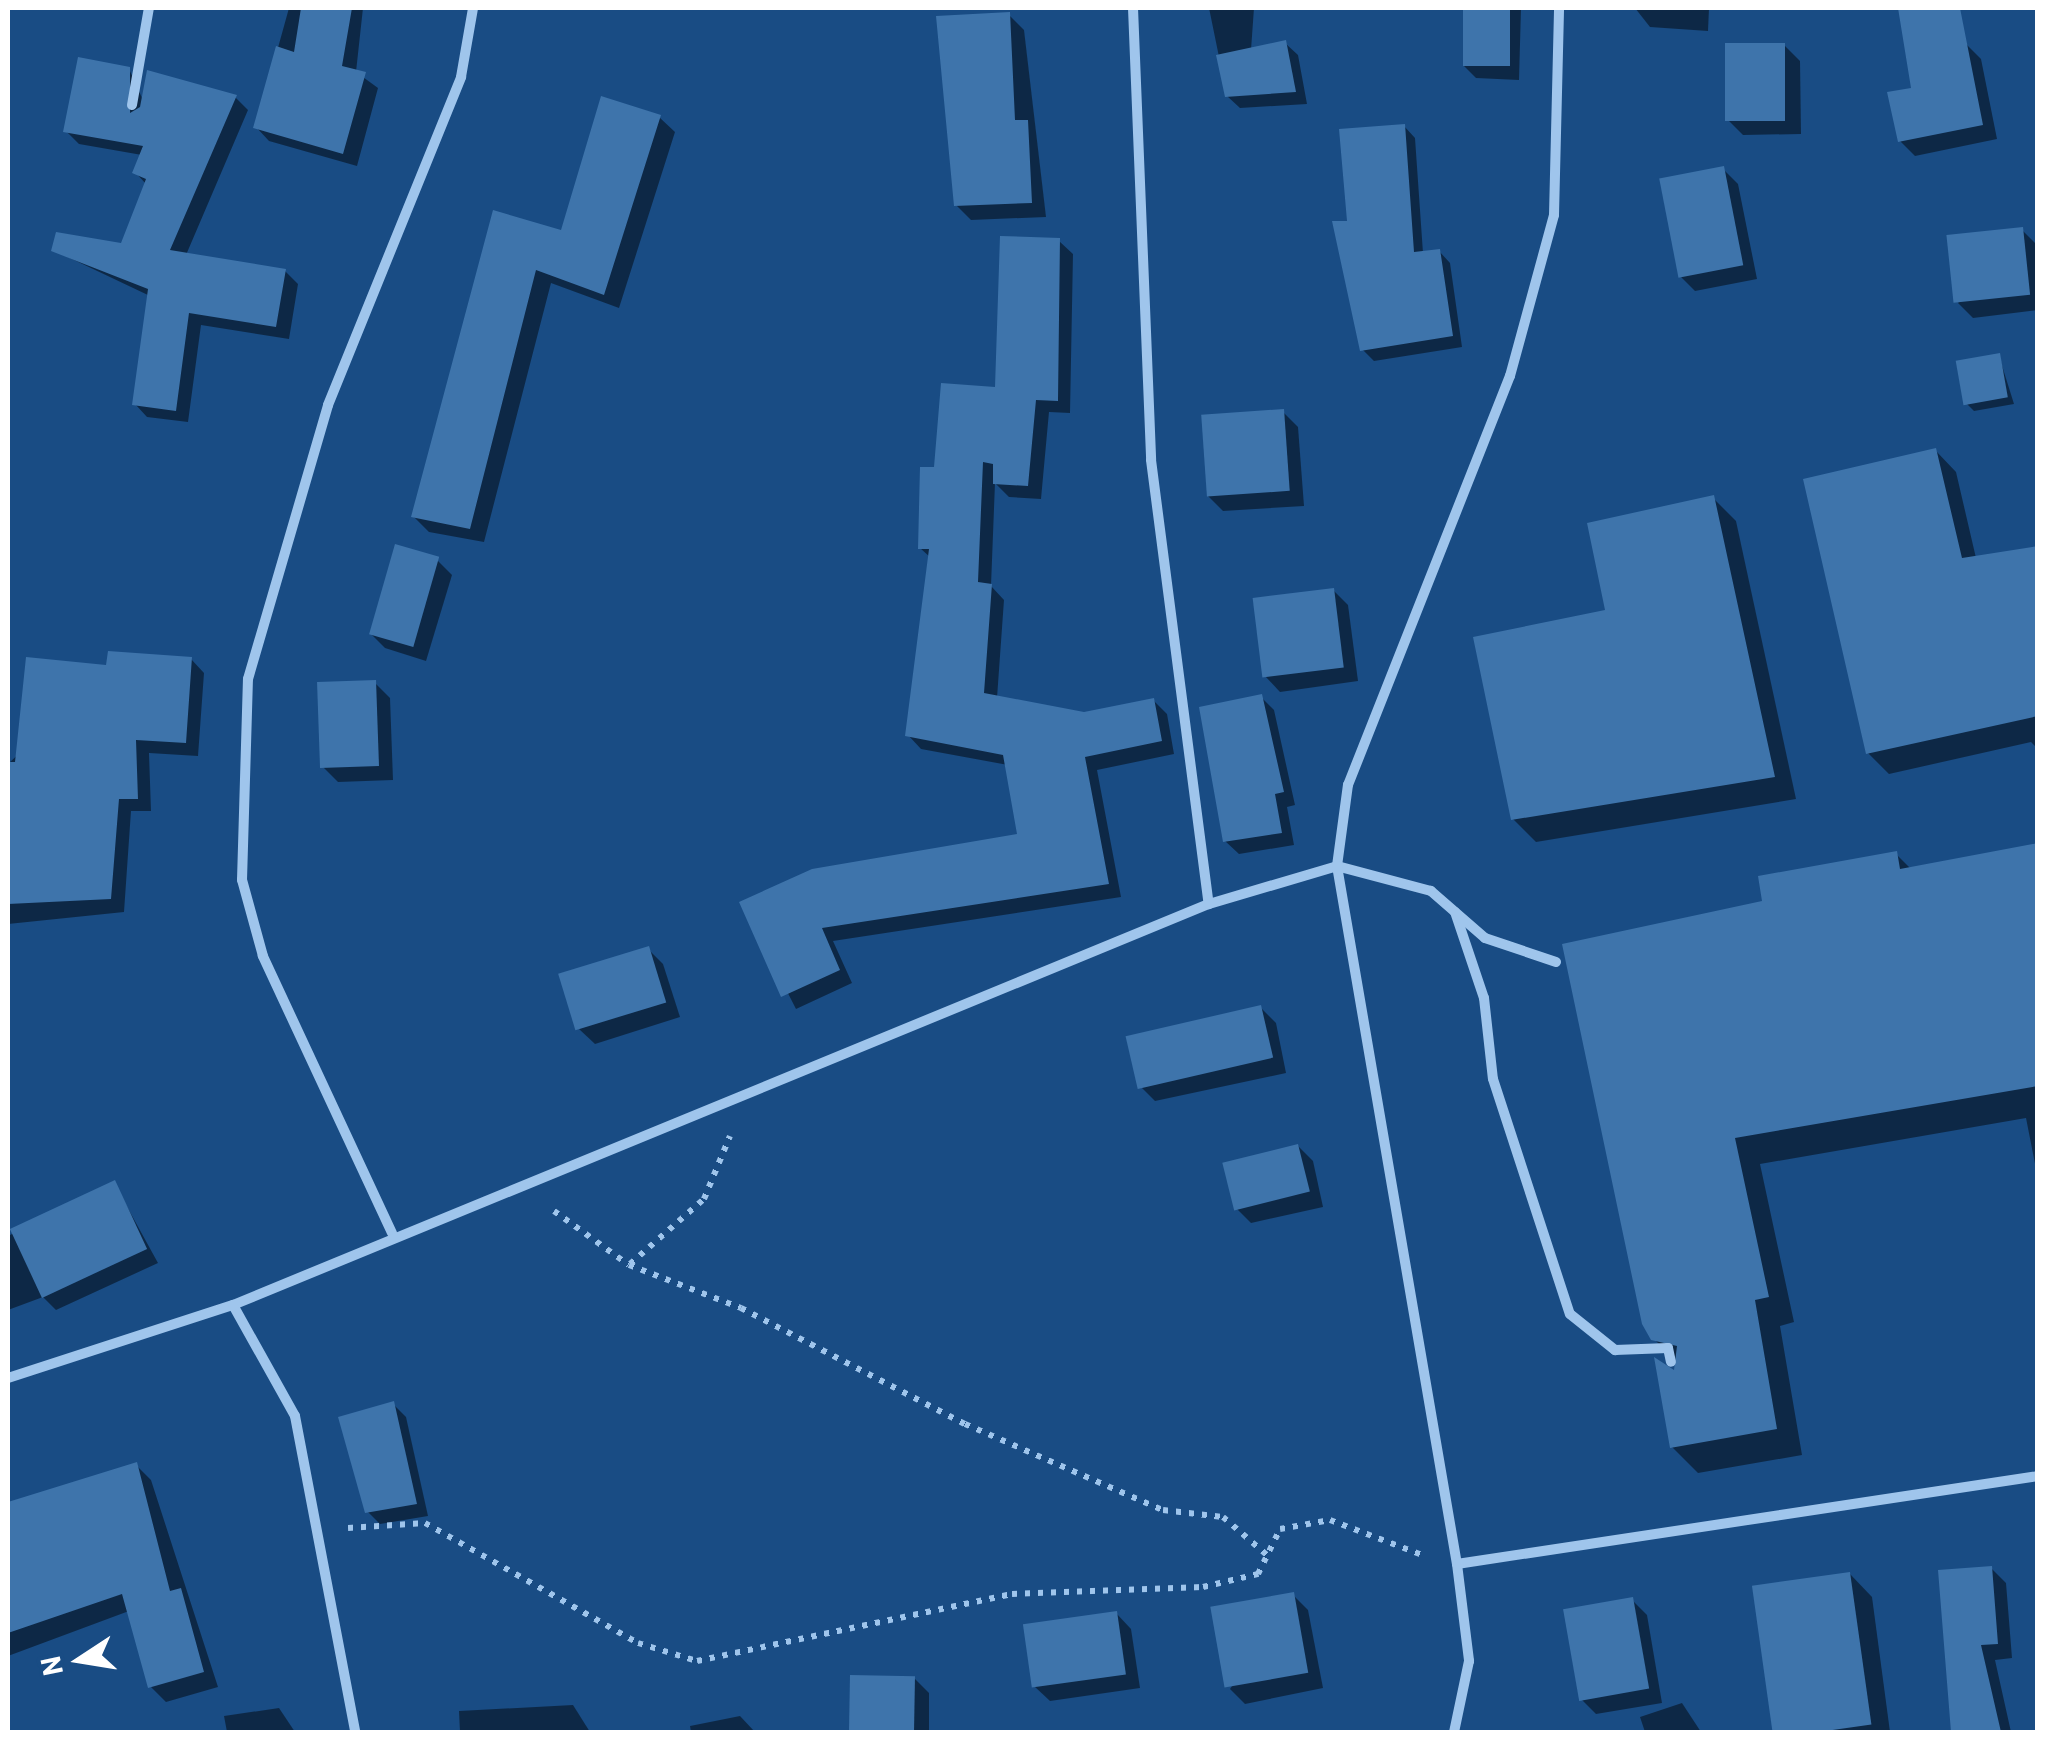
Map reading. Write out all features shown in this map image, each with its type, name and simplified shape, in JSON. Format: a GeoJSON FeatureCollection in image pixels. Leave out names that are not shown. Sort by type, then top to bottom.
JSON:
{"type":"FeatureCollection","features":[{"type":"Feature","properties":{"kind":"street"},"geometry":{"type":"LineString","coordinates":[[132,105],[149,8]]}},
{"type":"Feature","properties":{"kind":"street"},"geometry":{"type":"LineString","coordinates":[[392,1233],[263,956],[242,880],[248,679],[328,404],[461,77],[473,8]]}},
{"type":"Feature","properties":{"kind":"street"},"geometry":{"type":"LineString","coordinates":[[1133,8],[1151,460],[1209,904]]}},
{"type":"Feature","properties":{"kind":"street"},"geometry":{"type":"LineString","coordinates":[[1455,1732],[1469,1660],[1458,1564],[1336,866],[1348,785],[1510,376],[1554,215],[1560,8]]}},
{"type":"Feature","properties":{"kind":"street"},"geometry":{"type":"LineString","coordinates":[[8,1378],[233,1305],[392,1233],[519,1190],[1209,904],[1336,866],[1432,891],[1485,938],[1556,962]]}},
{"type":"Feature","properties":{"kind":"street"},"geometry":{"type":"LineString","coordinates":[[1455,911],[1484,998],[1493,1079],[1570,1314],[1615,1350],[1668,1348],[1672,1362]]}},
{"type":"Feature","properties":{"kind":"street"},"geometry":{"type":"LineString","coordinates":[[233,1305],[294,1416],[355,1732]]}},
{"type":"Feature","properties":{"kind":"street"},"geometry":{"type":"LineString","coordinates":[[1458,1564],[2038,1476]]}},
{"type":"Feature","properties":{"kind":"path"},"geometry":{"type":"LineString","coordinates":[[629,1265],[704,1199],[730,1143],[733,1099]]}},
{"type":"Feature","properties":{"kind":"path"},"geometry":{"type":"LineString","coordinates":[[519,1190],[629,1265],[741,1308],[964,1424],[1163,1510],[1223,1517],[1267,1555]]}},
{"type":"Feature","properties":{"kind":"path"},"geometry":{"type":"LineString","coordinates":[[318,1533],[425,1523],[638,1642],[697,1661],[1012,1594],[1203,1587],[1258,1574],[1280,1529],[1330,1520],[1458,1564]]}},
{"type":"Feature","properties":{"kind":"building"},"geometry":{"type":"Polygon","coordinates":[[[301,8],[352,8],[342,66],[366,72],[343,154],[253,128],[276,46],[294,52],[301,8]]]}},
{"type":"Feature","properties":{"kind":"building"},"geometry":{"type":"Polygon","coordinates":[[[1463,8],[1510,8],[1510,66],[1463,66],[1463,8]]]}},
{"type":"Feature","properties":{"kind":"building"},"geometry":{"type":"Polygon","coordinates":[[[1898,8],[1960,8],[1983,125],[1898,142],[1887,92],[1911,88],[1898,8]]]}},
{"type":"Feature","properties":{"kind":"building"},"geometry":{"type":"Polygon","coordinates":[[[1010,12],[1015,120],[1028,120],[1032,203],[954,206],[936,16],[1010,12]]]}},
{"type":"Feature","properties":{"kind":"building"},"geometry":{"type":"Polygon","coordinates":[[[1286,40],[1296,92],[1225,97],[1216,55],[1286,40]]]}},
{"type":"Feature","properties":{"kind":"building"},"geometry":{"type":"Polygon","coordinates":[[[1725,43],[1785,43],[1785,121],[1725,121],[1725,43]]]}},
{"type":"Feature","properties":{"kind":"building"},"geometry":{"type":"Polygon","coordinates":[[[78,57],[130,67],[130,113],[140,107],[147,70],[237,95],[170,250],[286,269],[276,327],[189,313],[176,411],[132,405],[148,289],[51,251],[56,232],[121,243],[146,179],[132,173],[143,146],[63,132],[78,57]]]}},
{"type":"Feature","properties":{"kind":"building"},"geometry":{"type":"Polygon","coordinates":[[[601,96],[661,115],[604,295],[536,270],[470,529],[411,517],[493,210],[561,230],[601,96]]]}},
{"type":"Feature","properties":{"kind":"building"},"geometry":{"type":"Polygon","coordinates":[[[1405,124],[1414,252],[1440,249],[1453,336],[1360,351],[1332,221],[1347,221],[1339,129],[1405,124]]]}},
{"type":"Feature","properties":{"kind":"building"},"geometry":{"type":"Polygon","coordinates":[[[1724,166],[1743,265],[1678,278],[1659,179],[1724,166]]]}},
{"type":"Feature","properties":{"kind":"building"},"geometry":{"type":"Polygon","coordinates":[[[2023,227],[2030,295],[1954,303],[1946,235],[2023,227]]]}},
{"type":"Feature","properties":{"kind":"building"},"geometry":{"type":"Polygon","coordinates":[[[1000,236],[1060,238],[1058,401],[1036,400],[1028,486],[993,484],[993,464],[983,462],[978,582],[992,584],[984,693],[1084,712],[1154,698],[1162,741],[1085,757],[1109,884],[822,928],[840,970],[781,997],[739,902],[812,869],[1017,834],[1003,755],[905,736],[929,549],[918,549],[920,467],[934,467],[941,383],[995,387],[1000,236]]]}},
{"type":"Feature","properties":{"kind":"building"},"geometry":{"type":"Polygon","coordinates":[[[2000,353],[2008,397],[1963,405],[1956,361],[2000,353]]]}},
{"type":"Feature","properties":{"kind":"building"},"geometry":{"type":"Polygon","coordinates":[[[1284,409],[1290,491],[1207,497],[1201,415],[1284,409]]]}},
{"type":"Feature","properties":{"kind":"building"},"geometry":{"type":"Polygon","coordinates":[[[1936,448],[1962,558],[2038,546],[2038,716],[1866,754],[1803,479],[1936,448]]]}},
{"type":"Feature","properties":{"kind":"building"},"geometry":{"type":"Polygon","coordinates":[[[1714,495],[1775,777],[1511,820],[1473,637],[1605,610],[1587,523],[1714,495]]]}},
{"type":"Feature","properties":{"kind":"building"},"geometry":{"type":"Polygon","coordinates":[[[395,544],[439,557],[413,647],[369,634],[395,544]]]}},
{"type":"Feature","properties":{"kind":"building"},"geometry":{"type":"Polygon","coordinates":[[[1334,588],[1344,667],[1262,677],[1253,598],[1334,588]]]}},
{"type":"Feature","properties":{"kind":"building"},"geometry":{"type":"Polygon","coordinates":[[[108,651],[192,657],[186,743],[136,740],[138,799],[119,799],[111,899],[8,904],[8,762],[15,762],[26,657],[106,665],[108,651]]]}},
{"type":"Feature","properties":{"kind":"building"},"geometry":{"type":"Polygon","coordinates":[[[376,680],[379,766],[320,768],[317,682],[376,680]]]}},
{"type":"Feature","properties":{"kind":"building"},"geometry":{"type":"Polygon","coordinates":[[[1262,694],[1284,792],[1275,794],[1282,833],[1223,842],[1199,707],[1262,694]]]}},
{"type":"Feature","properties":{"kind":"building"},"geometry":{"type":"Polygon","coordinates":[[[2038,843],[2038,1086],[1735,1138],[1769,1297],[1755,1300],[1777,1429],[1670,1448],[1654,1357],[1674,1370],[1677,1346],[1651,1340],[1642,1324],[1562,944],[1762,901],[1758,876],[1897,851],[1900,869],[2038,843]]]}},
{"type":"Feature","properties":{"kind":"building"},"geometry":{"type":"Polygon","coordinates":[[[649,946],[666,1002],[575,1030],[558,974],[649,946]]]}},
{"type":"Feature","properties":{"kind":"building"},"geometry":{"type":"Polygon","coordinates":[[[1261,1005],[1273,1058],[1138,1089],[1126,1036],[1261,1005]]]}},
{"type":"Feature","properties":{"kind":"building"},"geometry":{"type":"Polygon","coordinates":[[[1298,1144],[1310,1192],[1234,1210],[1222,1163],[1298,1144]]]}},
{"type":"Feature","properties":{"kind":"building"},"geometry":{"type":"Polygon","coordinates":[[[115,1180],[147,1249],[42,1298],[10,1229],[115,1180]]]}},
{"type":"Feature","properties":{"kind":"building"},"geometry":{"type":"Polygon","coordinates":[[[394,1401],[417,1504],[365,1513],[338,1417],[394,1401]]]}},
{"type":"Feature","properties":{"kind":"building"},"geometry":{"type":"Polygon","coordinates":[[[137,1462],[170,1591],[181,1588],[204,1672],[148,1688],[122,1594],[8,1633],[8,1502],[137,1462]]]}},
{"type":"Feature","properties":{"kind":"building"},"geometry":{"type":"Polygon","coordinates":[[[1992,1566],[1998,1644],[1981,1645],[2001,1732],[1951,1732],[1938,1570],[1992,1566]]]}},
{"type":"Feature","properties":{"kind":"building"},"geometry":{"type":"Polygon","coordinates":[[[1850,1572],[1871,1725],[1818,1732],[1773,1732],[1752,1586],[1850,1572]]]}},
{"type":"Feature","properties":{"kind":"building"},"geometry":{"type":"Polygon","coordinates":[[[1294,1592],[1308,1673],[1225,1688],[1210,1607],[1294,1592]]]}},
{"type":"Feature","properties":{"kind":"building"},"geometry":{"type":"Polygon","coordinates":[[[1633,1597],[1649,1689],[1579,1701],[1563,1609],[1633,1597]]]}},
{"type":"Feature","properties":{"kind":"building"},"geometry":{"type":"Polygon","coordinates":[[[1117,1611],[1126,1674],[1032,1688],[1023,1624],[1117,1611]]]}},
{"type":"Feature","properties":{"kind":"building"},"geometry":{"type":"Polygon","coordinates":[[[850,1675],[915,1676],[914,1732],[849,1732],[850,1675]]]}}]}
